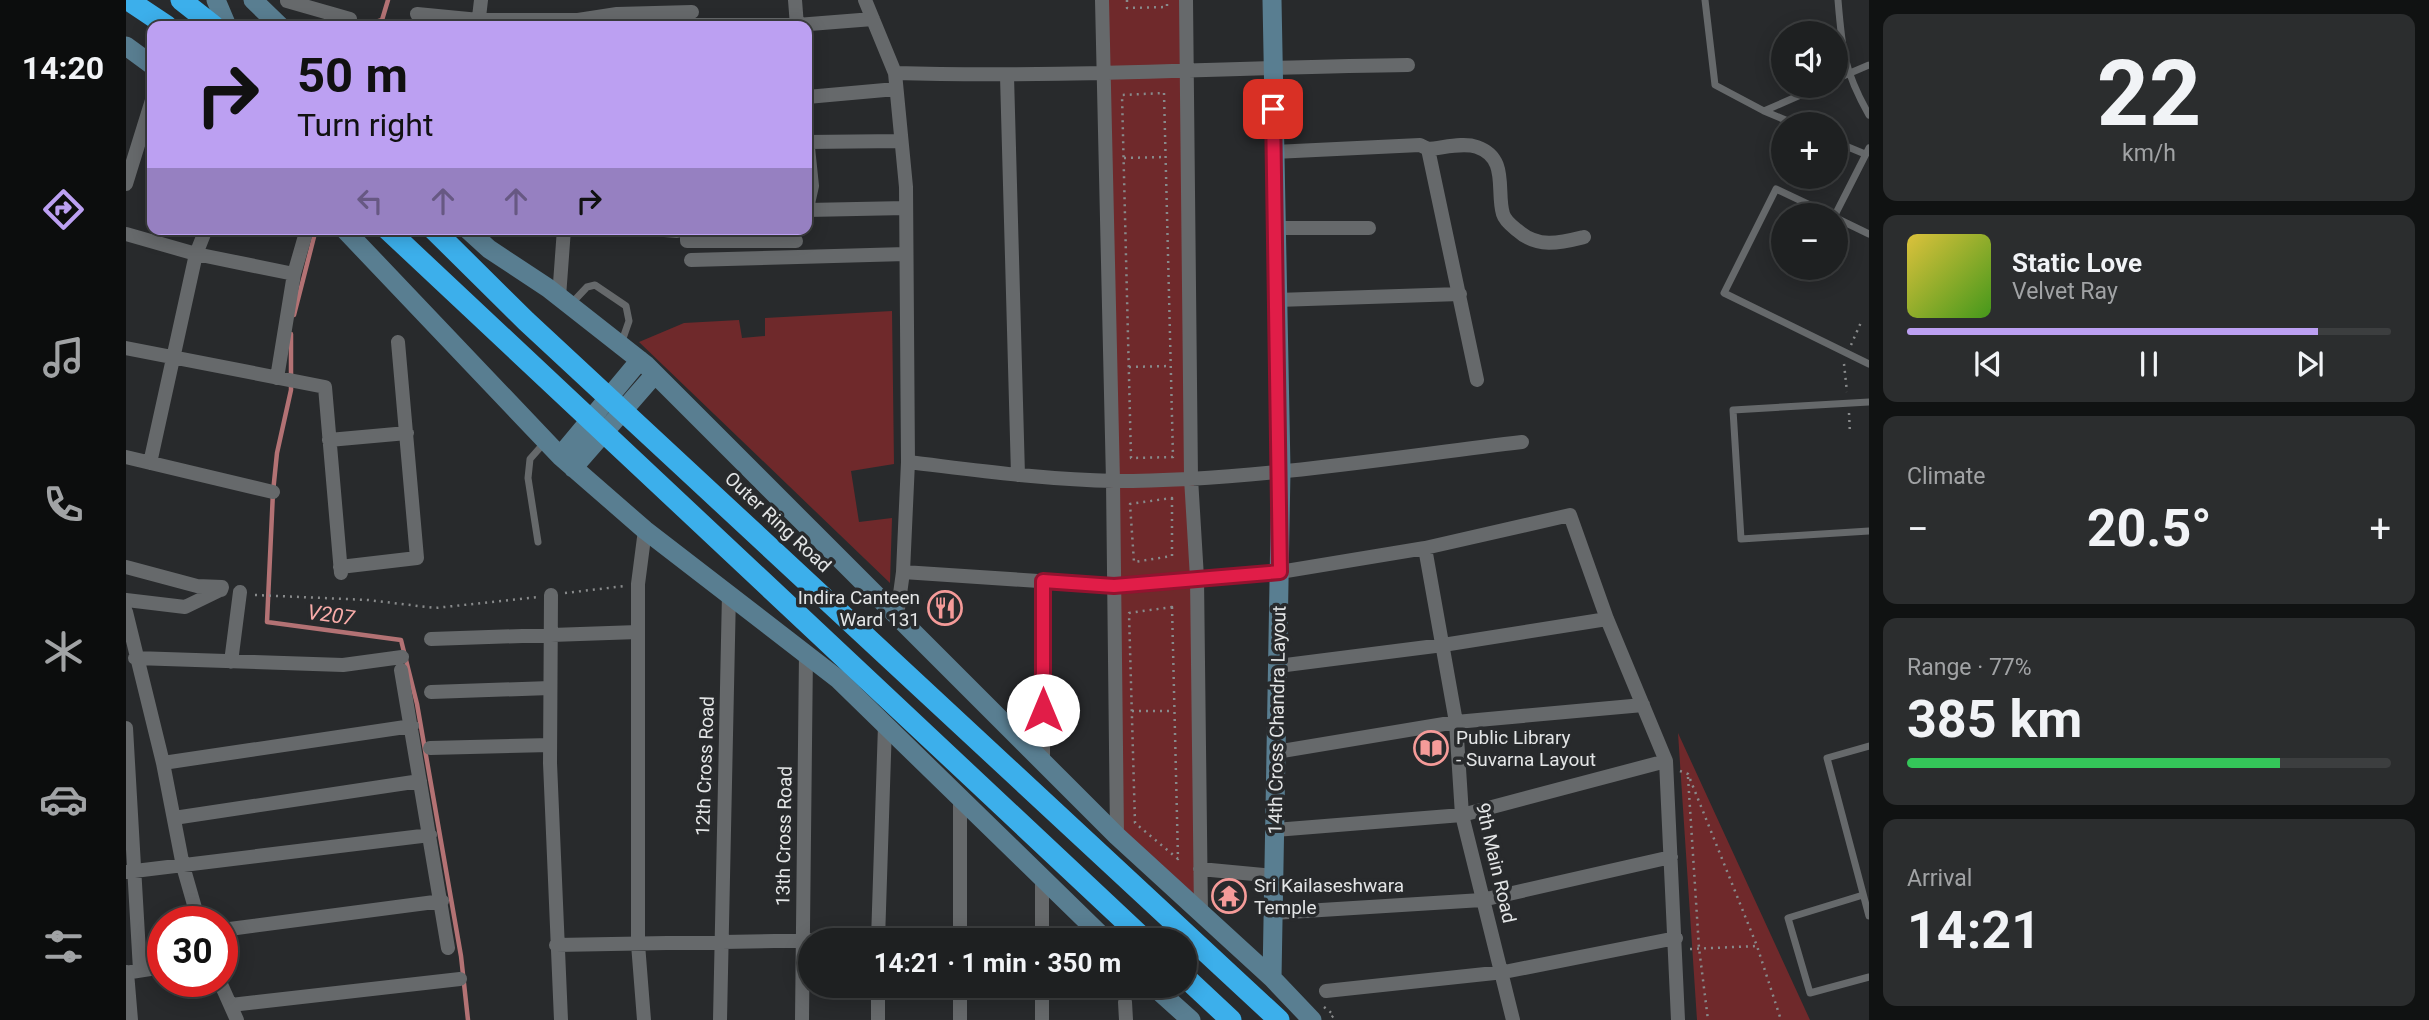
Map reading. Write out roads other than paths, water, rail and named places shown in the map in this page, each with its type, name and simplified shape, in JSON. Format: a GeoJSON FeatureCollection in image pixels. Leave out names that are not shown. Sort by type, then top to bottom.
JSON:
{"type":"FeatureCollection","features":[{"type":"Feature","properties":{"kind":"highway"},"geometry":{"type":"LineString","coordinates":[[128,0],[159,20]]}},
{"type":"Feature","properties":{"kind":"highway"},"geometry":{"type":"LineString","coordinates":[[181,0],[208,21]]}},
{"type":"Feature","properties":{"kind":"highway"},"geometry":{"type":"LineString","coordinates":[[393,235],[617,448],[1132,928]]}},
{"type":"Feature","properties":{"kind":"highway","name":"Outer Ring Road"},"geometry":{"type":"LineString","coordinates":[[439,235],[603,392],[1279,1020]]}},
{"type":"Feature","properties":{"kind":"highway"},"geometry":{"type":"LineString","coordinates":[[1197,988],[1231,1020]]}},
{"type":"Feature","properties":{"kind":"street"},"geometry":{"type":"LineString","coordinates":[[216,0],[225,21]]}},
{"type":"Feature","properties":{"kind":"street"},"geometry":{"type":"LineString","coordinates":[[253,0],[275,21]]}},
{"type":"Feature","properties":{"kind":"street"},"geometry":{"type":"LineString","coordinates":[[479,21],[481,0]]}},
{"type":"Feature","properties":{"kind":"street"},"geometry":{"type":"LineString","coordinates":[[795,0],[797,21]]}},
{"type":"Feature","properties":{"kind":"street"},"geometry":{"type":"LineString","coordinates":[[865,0],[895,73],[906,208],[908,462],[903,572],[897,616]]}},
{"type":"Feature","properties":{"kind":"street"},"geometry":{"type":"LineString","coordinates":[[1102,0],[1113,481],[1117,836]]}},
{"type":"Feature","properties":{"kind":"street"},"geometry":{"type":"LineString","coordinates":[[1186,0],[1191,478],[1197,578],[1201,914]]}},
{"type":"Feature","properties":{"kind":"street","name":"14th Cross Chandra Layout"},"geometry":{"type":"LineString","coordinates":[[1272,0],[1281,470],[1272,978]]}},
{"type":"Feature","properties":{"kind":"street"},"geometry":{"type":"LineString","coordinates":[[281,21],[287,1],[350,19]]}},
{"type":"Feature","properties":{"kind":"street"},"geometry":{"type":"LineString","coordinates":[[417,14],[465,21]]}},
{"type":"Feature","properties":{"kind":"street"},"geometry":{"type":"LineString","coordinates":[[545,21],[578,20],[617,14],[692,16],[744,21]]}},
{"type":"Feature","properties":{"kind":"street"},"geometry":{"type":"LineString","coordinates":[[126,16],[159,20]]}},
{"type":"Feature","properties":{"kind":"street"},"geometry":{"type":"LineString","coordinates":[[812,25],[873,19]]}},
{"type":"Feature","properties":{"kind":"street"},"geometry":{"type":"LineString","coordinates":[[126,46],[147,61]]}},
{"type":"Feature","properties":{"kind":"street"},"geometry":{"type":"LineString","coordinates":[[895,73],[1006,76],[1272,66],[1408,65]]}},
{"type":"Feature","properties":{"kind":"street"},"geometry":{"type":"LineString","coordinates":[[1006,76],[1018,475]]}},
{"type":"Feature","properties":{"kind":"street"},"geometry":{"type":"LineString","coordinates":[[812,97],[896,89]]}},
{"type":"Feature","properties":{"kind":"street"},"geometry":{"type":"LineString","coordinates":[[126,184],[147,116]]}},
{"type":"Feature","properties":{"kind":"street"},"geometry":{"type":"LineString","coordinates":[[812,141],[901,141]]}},
{"type":"Feature","properties":{"kind":"street"},"geometry":{"type":"LineString","coordinates":[[1274,152],[1420,145],[1428,149],[1468,146],[1487,153],[1497,165],[1503,214],[1524,236],[1537,242],[1556,244],[1584,237]]}},
{"type":"Feature","properties":{"kind":"street"},"geometry":{"type":"LineString","coordinates":[[1428,149],[1477,380]]}},
{"type":"Feature","properties":{"kind":"street"},"geometry":{"type":"LineString","coordinates":[[812,209],[906,208]]}},
{"type":"Feature","properties":{"kind":"street"},"geometry":{"type":"LineString","coordinates":[[1275,228],[1369,228]]}},
{"type":"Feature","properties":{"kind":"street"},"geometry":{"type":"LineString","coordinates":[[126,234],[196,254],[294,274]]}},
{"type":"Feature","properties":{"kind":"street"},"geometry":{"type":"LineString","coordinates":[[150,463],[196,254],[203,235]]}},
{"type":"Feature","properties":{"kind":"street"},"geometry":{"type":"LineString","coordinates":[[280,378],[294,274],[305,235]]}},
{"type":"Feature","properties":{"kind":"street"},"geometry":{"type":"LineString","coordinates":[[350,235],[567,462],[645,530],[806,653],[885,725],[1093,928]]}},
{"type":"Feature","properties":{"kind":"street"},"geometry":{"type":"LineString","coordinates":[[474,235],[640,360],[1117,836],[1272,978],[1321,1006],[1676,944]]}},
{"type":"Feature","properties":{"kind":"street"},"geometry":{"type":"LineString","coordinates":[[564,235],[564,301]]}},
{"type":"Feature","properties":{"kind":"street"},"geometry":{"type":"LineString","coordinates":[[684,235],[687,241],[798,235],[796,259]]}},
{"type":"Feature","properties":{"kind":"street"},"geometry":{"type":"LineString","coordinates":[[691,260],[906,254]]}},
{"type":"Feature","properties":{"kind":"street"},"geometry":{"type":"LineString","coordinates":[[1277,300],[1460,294]]}},
{"type":"Feature","properties":{"kind":"street"},"geometry":{"type":"LineString","coordinates":[[126,348],[324,387],[340,570],[417,558],[398,342]]}},
{"type":"Feature","properties":{"kind":"street"},"geometry":{"type":"LineString","coordinates":[[567,462],[640,360]]}},
{"type":"Feature","properties":{"kind":"street"},"geometry":{"type":"LineString","coordinates":[[567,462],[655,374]]}},
{"type":"Feature","properties":{"kind":"street"},"geometry":{"type":"LineString","coordinates":[[329,440],[407,433]]}},
{"type":"Feature","properties":{"kind":"street"},"geometry":{"type":"LineString","coordinates":[[908,462],[1018,475],[1113,481],[1191,478],[1281,470],[1522,443]]}},
{"type":"Feature","properties":{"kind":"street"},"geometry":{"type":"LineString","coordinates":[[126,457],[273,492]]}},
{"type":"Feature","properties":{"kind":"street"},"geometry":{"type":"LineString","coordinates":[[903,572],[1114,586],[1280,572],[1425,548],[1570,515],[1607,619],[1667,764],[1678,1020]]}},
{"type":"Feature","properties":{"kind":"street"},"geometry":{"type":"LineString","coordinates":[[643,1020],[638,944],[638,584],[645,530]]}},
{"type":"Feature","properties":{"kind":"street","name":"9th Main Road"},"geometry":{"type":"LineString","coordinates":[[1425,548],[1456,722],[1462,815],[1482,900],[1504,972],[1513,1020]]}},
{"type":"Feature","properties":{"kind":"street"},"geometry":{"type":"LineString","coordinates":[[126,567],[197,586],[222,587],[221,590],[212,591],[185,607],[126,600]]}},
{"type":"Feature","properties":{"kind":"street"},"geometry":{"type":"LineString","coordinates":[[1043,581],[1043,762]]}},
{"type":"Feature","properties":{"kind":"street"},"geometry":{"type":"LineString","coordinates":[[231,662],[240,592]]}},
{"type":"Feature","properties":{"kind":"street","name":"12th Cross Road"},"geometry":{"type":"LineString","coordinates":[[720,1020],[729,593]]}},
{"type":"Feature","properties":{"kind":"street"},"geometry":{"type":"LineString","coordinates":[[551,595],[550,745],[561,1020]]}},
{"type":"Feature","properties":{"kind":"street"},"geometry":{"type":"LineString","coordinates":[[126,612],[194,906]]}},
{"type":"Feature","properties":{"kind":"street"},"geometry":{"type":"LineString","coordinates":[[1278,666],[1443,645],[1607,619]]}},
{"type":"Feature","properties":{"kind":"street"},"geometry":{"type":"LineString","coordinates":[[431,639],[638,632]]}},
{"type":"Feature","properties":{"kind":"street","name":"13th Cross Road"},"geometry":{"type":"LineString","coordinates":[[802,928],[806,653]]}},
{"type":"Feature","properties":{"kind":"street"},"geometry":{"type":"LineString","coordinates":[[135,658],[343,665],[402,664],[448,948]]}},
{"type":"Feature","properties":{"kind":"street"},"geometry":{"type":"LineString","coordinates":[[431,692],[550,688]]}},
{"type":"Feature","properties":{"kind":"street"},"geometry":{"type":"LineString","coordinates":[[1276,752],[1456,722],[1643,705]]}},
{"type":"Feature","properties":{"kind":"street"},"geometry":{"type":"LineString","coordinates":[[878,928],[885,725]]}},
{"type":"Feature","properties":{"kind":"street"},"geometry":{"type":"LineString","coordinates":[[163,763],[412,726]]}},
{"type":"Feature","properties":{"kind":"street"},"geometry":{"type":"LineString","coordinates":[[126,728],[131,872],[131,1020]]}},
{"type":"Feature","properties":{"kind":"street"},"geometry":{"type":"LineString","coordinates":[[430,748],[550,745]]}},
{"type":"Feature","properties":{"kind":"street"},"geometry":{"type":"LineString","coordinates":[[1275,831],[1462,815],[1667,764]]}},
{"type":"Feature","properties":{"kind":"street"},"geometry":{"type":"LineString","coordinates":[[174,818],[420,781]]}},
{"type":"Feature","properties":{"kind":"street"},"geometry":{"type":"LineString","coordinates":[[960,797],[960,928]]}},
{"type":"Feature","properties":{"kind":"street"},"geometry":{"type":"LineString","coordinates":[[131,872],[430,835]]}},
{"type":"Feature","properties":{"kind":"street"},"geometry":{"type":"LineString","coordinates":[[1273,913],[1482,900],[1671,857]]}},
{"type":"Feature","properties":{"kind":"street"},"geometry":{"type":"LineString","coordinates":[[1200,869],[1274,876]]}},
{"type":"Feature","properties":{"kind":"street"},"geometry":{"type":"LineString","coordinates":[[1042,876],[1042,928]]}},
{"type":"Feature","properties":{"kind":"street"},"geometry":{"type":"LineString","coordinates":[[238,928],[442,901]]}},
{"type":"Feature","properties":{"kind":"street"},"geometry":{"type":"LineString","coordinates":[[556,944],[798,939]]}},
{"type":"Feature","properties":{"kind":"street"},"geometry":{"type":"LineString","coordinates":[[231,1005],[460,979]]}},
{"type":"Feature","properties":{"kind":"street"},"geometry":{"type":"LineString","coordinates":[[227,997],[237,1020]]}},
{"type":"Feature","properties":{"kind":"street","name":"13th Cross Road"},"geometry":{"type":"LineString","coordinates":[[802,998],[802,1020]]}},
{"type":"Feature","properties":{"kind":"street"},"geometry":{"type":"LineString","coordinates":[[878,998],[878,1020]]}},
{"type":"Feature","properties":{"kind":"street"},"geometry":{"type":"LineString","coordinates":[[960,998],[960,1020]]}},
{"type":"Feature","properties":{"kind":"street"},"geometry":{"type":"LineString","coordinates":[[1042,998],[1042,1020]]}},
{"type":"Feature","properties":{"kind":"street"},"geometry":{"type":"LineString","coordinates":[[1166,998],[1191,1020]]}},
{"type":"Feature","properties":{"kind":"street"},"geometry":{"type":"LineString","coordinates":[[1125,1002],[1126,1020]]}},
{"type":"Feature","properties":{"kind":"lane"},"geometry":{"type":"LineString","coordinates":[[1705,0],[1715,85],[1771,114]]}},
{"type":"Feature","properties":{"kind":"lane"},"geometry":{"type":"LineString","coordinates":[[1838,0],[1840,21]]}},
{"type":"Feature","properties":{"kind":"lane"},"geometry":{"type":"LineString","coordinates":[[1869,65],[1848,74],[1869,116]]}},
{"type":"Feature","properties":{"kind":"lane"},"geometry":{"type":"LineString","coordinates":[[1764,111],[1794,98]]}},
{"type":"Feature","properties":{"kind":"lane"},"geometry":{"type":"LineString","coordinates":[[1841,203],[1867,151],[1848,145]]}},
{"type":"Feature","properties":{"kind":"lane"},"geometry":{"type":"LineString","coordinates":[[1807,203],[1776,188],[1724,293],[1869,364]]}},
{"type":"Feature","properties":{"kind":"lane"},"geometry":{"type":"LineString","coordinates":[[1848,223],[1869,234]]}},
{"type":"Feature","properties":{"kind":"lane"},"geometry":{"type":"LineString","coordinates":[[564,301],[595,285],[626,306],[629,321],[621,345]]}},
{"type":"Feature","properties":{"kind":"lane"},"geometry":{"type":"LineString","coordinates":[[1869,401],[1733,410],[1741,539],[1869,531]]}},
{"type":"Feature","properties":{"kind":"lane"},"geometry":{"type":"LineString","coordinates":[[538,542],[528,478],[530,459],[545,441]]}},
{"type":"Feature","properties":{"kind":"lane"},"geometry":{"type":"LineString","coordinates":[[1869,747],[1827,758],[1869,916]]}},
{"type":"Feature","properties":{"kind":"lane"},"geometry":{"type":"LineString","coordinates":[[1863,895],[1788,918],[1810,993],[1869,977]]}},
{"type":"Feature","properties":{"kind":"waterway","name":"V207"},"geometry":{"type":"LineString","coordinates":[[379,21],[382,20],[388,0]]}},
{"type":"Feature","properties":{"kind":"waterway","name":"V207"},"geometry":{"type":"LineString","coordinates":[[294,315],[314,235]]}},
{"type":"Feature","properties":{"kind":"waterway","name":"V207"},"geometry":{"type":"LineString","coordinates":[[291,334],[291,390],[277,453],[273,492],[267,622],[401,640],[417,704],[461,956],[468,1020]]}},
{"type":"Feature","properties":{"kind":"place","name":"Indira Canteen Ward 131"},"geometry":{"type":"Point","coordinates":[945,608]}},
{"type":"Feature","properties":{"kind":"place","name":"Public Library - Suvarna Layout"},"geometry":{"type":"Point","coordinates":[1431,748]}},
{"type":"Feature","properties":{"kind":"place","name":"Sri Kailaseshwara Temple"},"geometry":{"type":"Point","coordinates":[1229,896]}}]}
